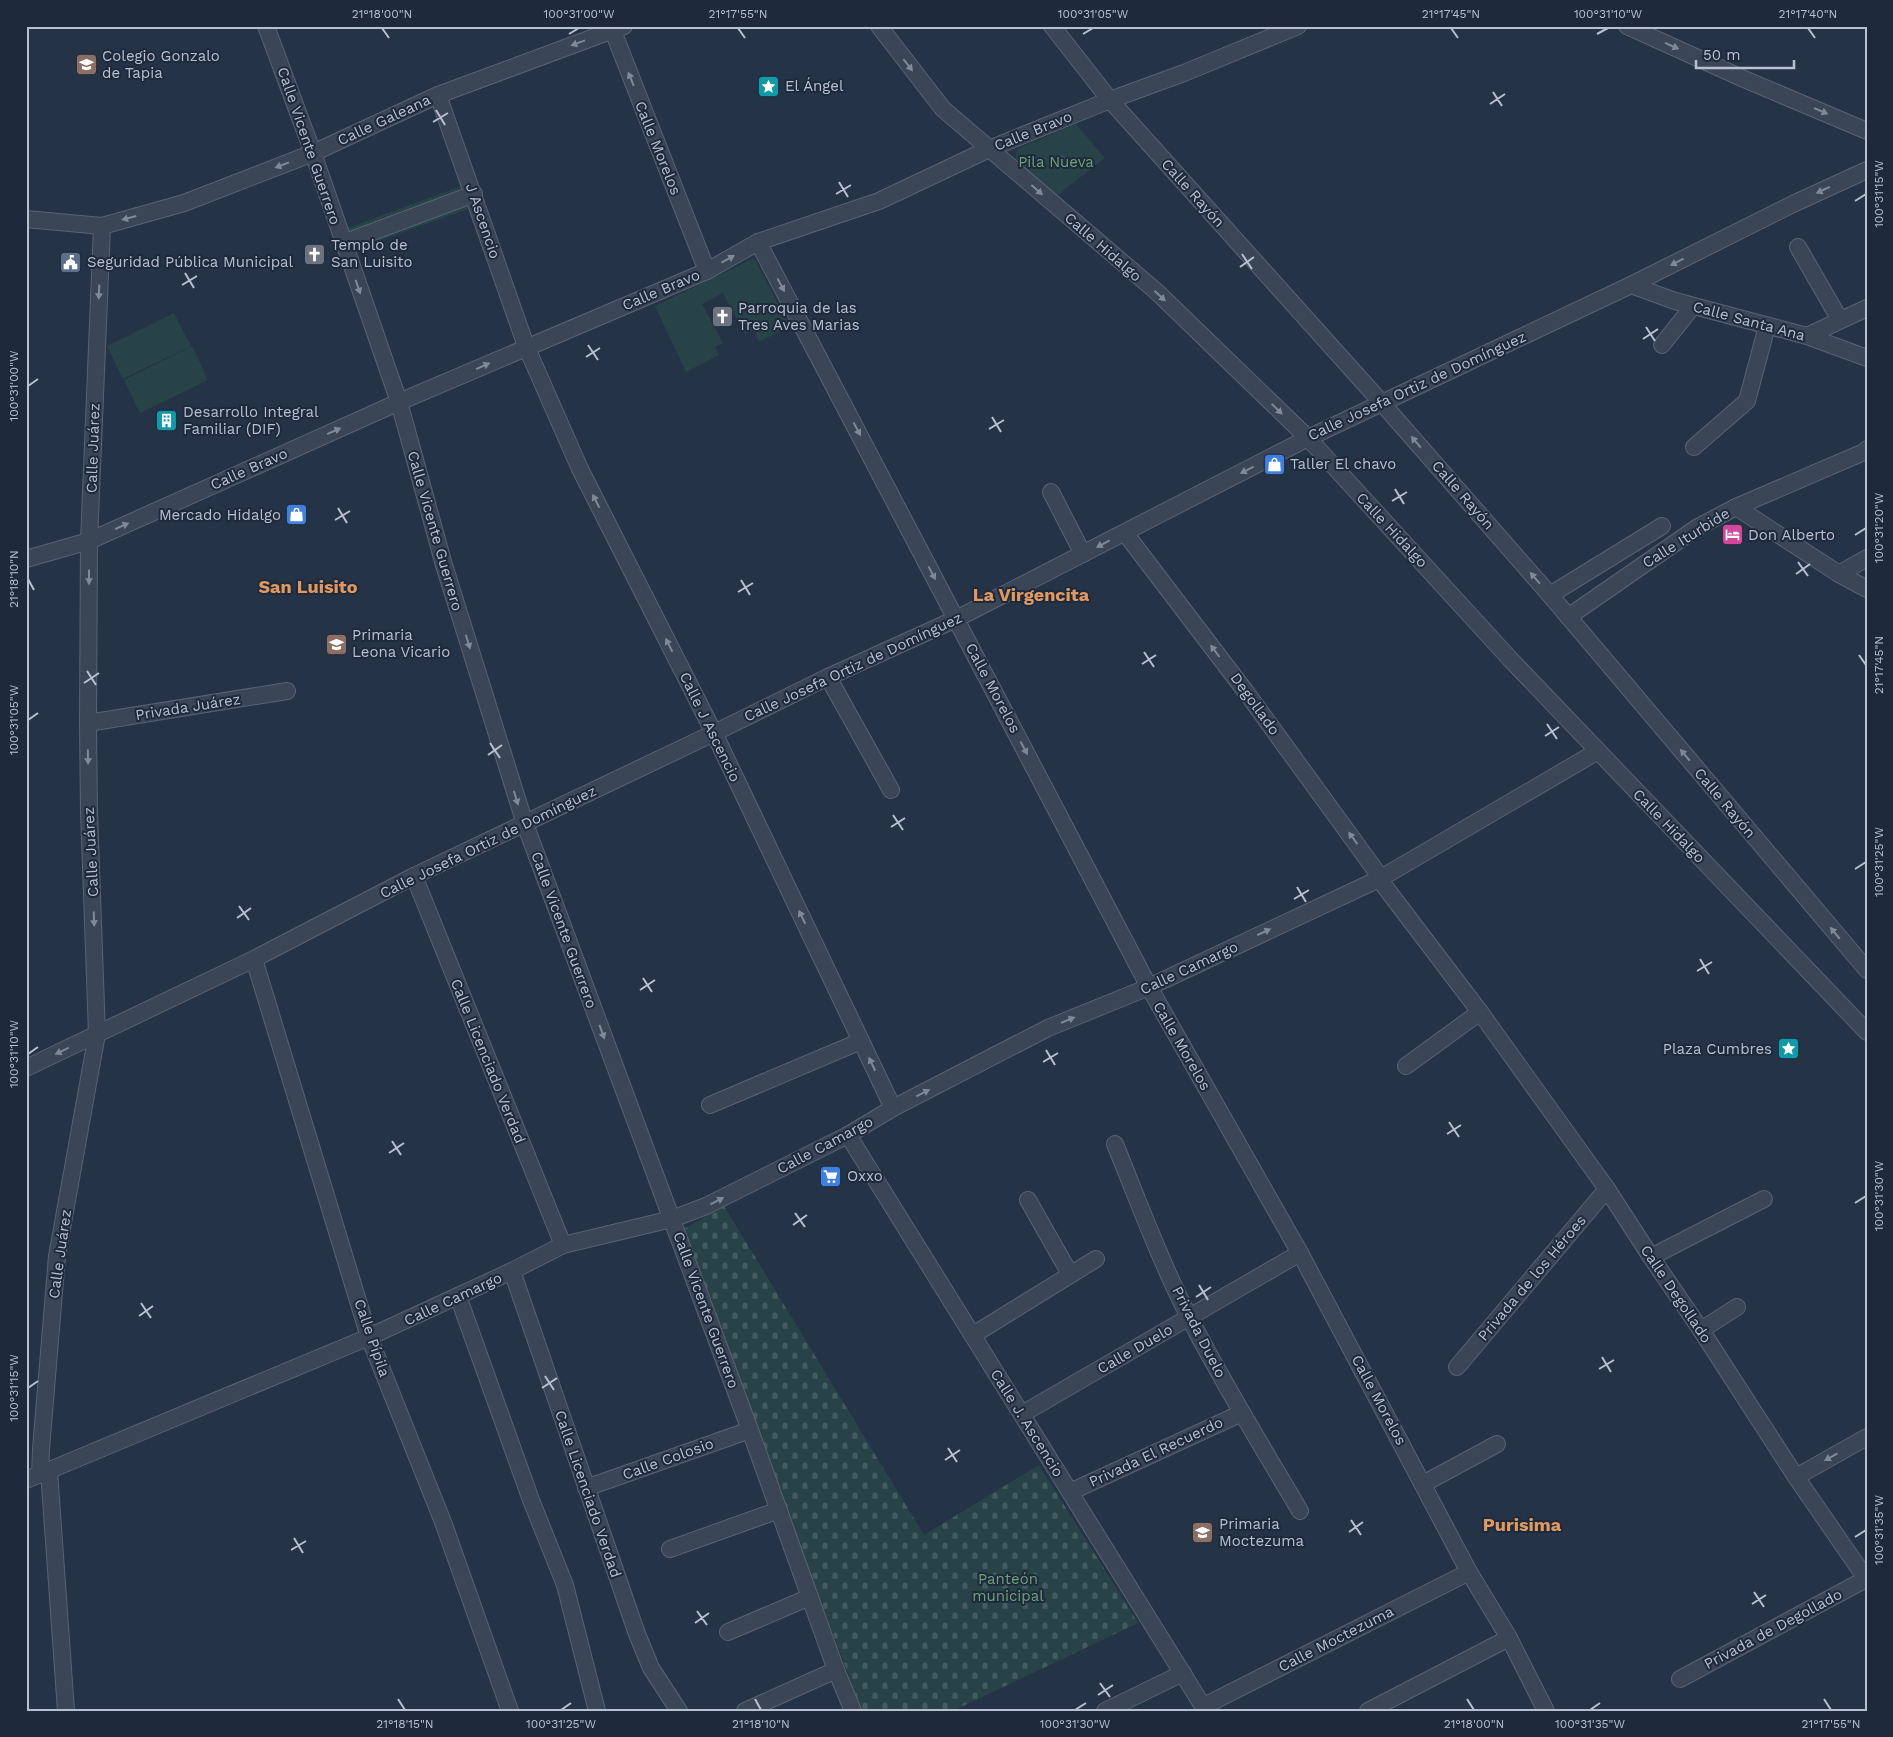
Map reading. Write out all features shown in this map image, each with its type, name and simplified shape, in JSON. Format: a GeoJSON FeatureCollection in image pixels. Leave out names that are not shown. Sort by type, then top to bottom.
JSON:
{"type":"FeatureCollection","features":[{"type":"Feature","properties":{"kind":"street","name":"Calle Vicente Guerrero"},"geometry":{"type":"LineString","coordinates":[[266,26],[313,153],[399,402],[444,565],[524,824],[750,1430],[836,1670],[853,1711]]}},
{"type":"Feature","properties":{"kind":"street","name":"Calle Hidalgo"},"geometry":{"type":"LineString","coordinates":[[879,26],[942,109],[1157,292],[1308,438],[1598,752],[1867,1032]]}},
{"type":"Feature","properties":{"kind":"street","name":"Calle Rayón"},"geometry":{"type":"LineString","coordinates":[[1052,26],[1110,100],[1381,402],[1550,595],[1867,970]]}},
{"type":"Feature","properties":{"kind":"street","name":"Calle Bravo"},"geometry":{"type":"LineString","coordinates":[[26,559],[90,540],[526,346],[707,271],[758,242],[878,200],[989,149],[1110,100],[1184,73],[1298,26]]}},
{"type":"Feature","properties":{"kind":"street"},"geometry":{"type":"LineString","coordinates":[[1629,27],[1744,79],[1867,131]]}},
{"type":"Feature","properties":{"kind":"street","name":"Calle Galeana"},"geometry":{"type":"LineString","coordinates":[[32,220],[102,226],[184,203],[313,153],[438,95],[615,28]]}},
{"type":"Feature","properties":{"kind":"street","name":"Calle Morelos"},"geometry":{"type":"LineString","coordinates":[[615,28],[707,271]]}},
{"type":"Feature","properties":{"kind":"street","name":"J Ascencio"},"geometry":{"type":"LineString","coordinates":[[438,95],[526,346]]}},
{"type":"Feature","properties":{"kind":"street","name":"Calle Josefa Ortiz de Domínguez"},"geometry":{"type":"LineString","coordinates":[[26,1068],[254,959],[414,876],[714,734],[828,677],[956,619],[1381,402],[1631,285],[1793,204],[1867,170]]}},
{"type":"Feature","properties":{"kind":"street"},"geometry":{"type":"LineString","coordinates":[[343,243],[474,194]]}},
{"type":"Feature","properties":{"kind":"street","name":"Calle Juárez"},"geometry":{"type":"LineString","coordinates":[[66,1711],[38,1475],[57,1256],[97,1034],[89,812],[88,723],[90,540],[102,226]]}},
{"type":"Feature","properties":{"kind":"street","name":"Calle Morelos"},"geometry":{"type":"LineString","coordinates":[[758,242],[1149,987],[1300,1253],[1469,1572],[1509,1638],[1546,1711]]}},
{"type":"Feature","properties":{"kind":"street"},"geometry":{"type":"LineString","coordinates":[[1798,247],[1840,320]]}},
{"type":"Feature","properties":{"kind":"street","name":"Calle Santa Ana"},"geometry":{"type":"LineString","coordinates":[[1631,285],[1693,306],[1807,336],[1867,358]]}},
{"type":"Feature","properties":{"kind":"street"},"geometry":{"type":"LineString","coordinates":[[1662,345],[1693,306]]}},
{"type":"Feature","properties":{"kind":"street"},"geometry":{"type":"LineString","coordinates":[[1807,336],[1867,308]]}},
{"type":"Feature","properties":{"kind":"street"},"geometry":{"type":"LineString","coordinates":[[1694,446],[1747,401],[1767,326]]}},
{"type":"Feature","properties":{"kind":"street","name":"Calle J Ascencio"},"geometry":{"type":"LineString","coordinates":[[526,346],[580,469],[714,734],[893,1108]]}},
{"type":"Feature","properties":{"kind":"street","name":"Calle Iturbide"},"geometry":{"type":"LineString","coordinates":[[1568,617],[1698,527],[1736,507],[1864,452],[1867,449]]}},
{"type":"Feature","properties":{"kind":"street"},"geometry":{"type":"LineString","coordinates":[[1051,492],[1084,554]]}},
{"type":"Feature","properties":{"kind":"street"},"geometry":{"type":"LineString","coordinates":[[1736,507],[1839,574],[1867,589]]}},
{"type":"Feature","properties":{"kind":"street"},"geometry":{"type":"LineString","coordinates":[[1550,595],[1662,526]]}},
{"type":"Feature","properties":{"kind":"street","name":"Degollado"},"geometry":{"type":"LineString","coordinates":[[1125,533],[1246,692],[1380,878],[1480,1012]]}},
{"type":"Feature","properties":{"kind":"street"},"geometry":{"type":"LineString","coordinates":[[1839,574],[1867,558]]}},
{"type":"Feature","properties":{"kind":"street"},"geometry":{"type":"LineString","coordinates":[[828,677],[891,790]]}},
{"type":"Feature","properties":{"kind":"street","name":"Privada Juárez"},"geometry":{"type":"LineString","coordinates":[[88,723],[288,691]]}},
{"type":"Feature","properties":{"kind":"street","name":"Calle Camargo"},"geometry":{"type":"LineString","coordinates":[[38,1475],[369,1337],[512,1271],[563,1245],[672,1219],[706,1206],[848,1135],[893,1108],[1048,1028],[1149,987],[1380,878],[1598,752]]}},
{"type":"Feature","properties":{"kind":"street","name":"Calle Licenciado Verdad"},"geometry":{"type":"LineString","coordinates":[[414,876],[563,1245]]}},
{"type":"Feature","properties":{"kind":"street","name":"Calle Pípila"},"geometry":{"type":"LineString","coordinates":[[254,959],[369,1337],[443,1522],[510,1711]]}},
{"type":"Feature","properties":{"kind":"street"},"geometry":{"type":"LineString","coordinates":[[1406,1066],[1480,1012]]}},
{"type":"Feature","properties":{"kind":"street","name":"Calle Degollado"},"geometry":{"type":"LineString","coordinates":[[1480,1012],[1607,1188],[1796,1477],[1867,1579]]}},
{"type":"Feature","properties":{"kind":"street"},"geometry":{"type":"LineString","coordinates":[[710,1105],[861,1041]]}},
{"type":"Feature","properties":{"kind":"street","name":"Calle J. Ascencio"},"geometry":{"type":"LineString","coordinates":[[848,1135],[1205,1708]]}},
{"type":"Feature","properties":{"kind":"street","name":"Privada Duelo"},"geometry":{"type":"LineString","coordinates":[[1115,1144],[1152,1236],[1190,1318],[1300,1511]]}},
{"type":"Feature","properties":{"kind":"street","name":"Privada de los Héroes"},"geometry":{"type":"LineString","coordinates":[[1457,1367],[1607,1188]]}},
{"type":"Feature","properties":{"kind":"street"},"geometry":{"type":"LineString","coordinates":[[1651,1257],[1764,1199]]}},
{"type":"Feature","properties":{"kind":"street"},"geometry":{"type":"LineString","coordinates":[[1028,1200],[1070,1274]]}},
{"type":"Feature","properties":{"kind":"street","name":"Calle Duelo"},"geometry":{"type":"LineString","coordinates":[[1022,1414],[1300,1253]]}},
{"type":"Feature","properties":{"kind":"street"},"geometry":{"type":"LineString","coordinates":[[973,1335],[1096,1259]]}},
{"type":"Feature","properties":{"kind":"street","name":"Calle Licenciado Verdad"},"geometry":{"type":"LineString","coordinates":[[512,1271],[644,1651],[652,1668],[679,1711]]}},
{"type":"Feature","properties":{"kind":"street"},"geometry":{"type":"LineString","coordinates":[[458,1296],[531,1500],[565,1585],[597,1711]]}},
{"type":"Feature","properties":{"kind":"street"},"geometry":{"type":"LineString","coordinates":[[1701,1330],[1737,1307]]}},
{"type":"Feature","properties":{"kind":"street","name":"Privada El Recuerdo"},"geometry":{"type":"LineString","coordinates":[[1070,1492],[1242,1412]]}},
{"type":"Feature","properties":{"kind":"street","name":"Calle Colosio"},"geometry":{"type":"LineString","coordinates":[[586,1488],[750,1430]]}},
{"type":"Feature","properties":{"kind":"street"},"geometry":{"type":"LineString","coordinates":[[1796,1477],[1867,1437]]}},
{"type":"Feature","properties":{"kind":"street"},"geometry":{"type":"LineString","coordinates":[[1423,1484],[1497,1444]]}},
{"type":"Feature","properties":{"kind":"street"},"geometry":{"type":"LineString","coordinates":[[670,1549],[779,1510]]}},
{"type":"Feature","properties":{"kind":"street","name":"Calle Moctezuma"},"geometry":{"type":"LineString","coordinates":[[1205,1708],[1469,1572]]}},
{"type":"Feature","properties":{"kind":"street","name":"Privada de Degollado"},"geometry":{"type":"LineString","coordinates":[[1680,1679],[1867,1579]]}},
{"type":"Feature","properties":{"kind":"street"},"geometry":{"type":"LineString","coordinates":[[728,1632],[810,1597]]}},
{"type":"Feature","properties":{"kind":"street"},"geometry":{"type":"LineString","coordinates":[[1368,1711],[1509,1638]]}},
{"type":"Feature","properties":{"kind":"street"},"geometry":{"type":"LineString","coordinates":[[745,1711],[836,1670]]}},
{"type":"Feature","properties":{"kind":"street"},"geometry":{"type":"LineString","coordinates":[[1105,1711],[1183,1673]]}},
{"type":"Feature","properties":{"kind":"green space","name":"Pila Nueva"},"geometry":{"type":"Polygon","coordinates":[[[1076,124],[1105,158],[1054,198],[1015,162],[1017,149],[1076,124]]]}},
{"type":"Feature","properties":{"kind":"green space"},"geometry":{"type":"Polygon","coordinates":[[[464,185],[471,208],[350,251],[342,230],[464,185]]]}},
{"type":"Feature","properties":{"kind":"green space"},"geometry":{"type":"Polygon","coordinates":[[[754,258],[790,326],[759,342],[753,330],[745,334],[723,293],[702,304],[723,343],[715,347],[719,355],[686,372],[655,306],[754,258]]]}},
{"type":"Feature","properties":{"kind":"green space"},"geometry":{"type":"Polygon","coordinates":[[[174,313],[191,346],[123,379],[107,346],[174,313]]]}},
{"type":"Feature","properties":{"kind":"green space"},"geometry":{"type":"Polygon","coordinates":[[[192,346],[208,380],[140,413],[124,380],[192,346]]]}},
{"type":"Feature","properties":{"kind":"green space","name":"Panteón municipal"},"geometry":{"type":"Polygon","coordinates":[[[724,1206],[924,1535],[1039,1465],[1138,1623],[953,1711],[862,1711],[682,1230],[724,1206]]]}},
{"type":"Feature","properties":{"kind":"water"},"geometry":{"type":"Polygon","coordinates":[[[1057,155],[1063,155],[1067,162],[1063,169],[1057,169],[1053,165],[1053,159],[1057,155]]]}},
{"type":"Feature","properties":{"kind":"place","name":"Colegio Gonzalo de Tapia"},"geometry":{"type":"Point","coordinates":[86,65]}},
{"type":"Feature","properties":{"kind":"place","name":"El Ángel"},"geometry":{"type":"Point","coordinates":[769,86]}},
{"type":"Feature","properties":{"kind":"place","name":"Templo de San Luisito"},"geometry":{"type":"Point","coordinates":[315,254]}},
{"type":"Feature","properties":{"kind":"place","name":"Seguridad Pública Municipal"},"geometry":{"type":"Point","coordinates":[71,262]}},
{"type":"Feature","properties":{"kind":"place","name":"Parroquia de las Tres Aves Marias"},"geometry":{"type":"Point","coordinates":[722,317]}},
{"type":"Feature","properties":{"kind":"place","name":"Desarrollo Integral Familiar (DIF)"},"geometry":{"type":"Point","coordinates":[167,421]}},
{"type":"Feature","properties":{"kind":"place","name":"Taller El chavo"},"geometry":{"type":"Point","coordinates":[1274,464]}},
{"type":"Feature","properties":{"kind":"place","name":"Mercado Hidalgo"},"geometry":{"type":"Point","coordinates":[297,515]}},
{"type":"Feature","properties":{"kind":"place","name":"Don Alberto"},"geometry":{"type":"Point","coordinates":[1732,535]}},
{"type":"Feature","properties":{"kind":"place","name":"Primaria Leona Vicario"},"geometry":{"type":"Point","coordinates":[336,644]}},
{"type":"Feature","properties":{"kind":"place","name":"Plaza Cumbres"},"geometry":{"type":"Point","coordinates":[1788,1049]}},
{"type":"Feature","properties":{"kind":"place","name":"Oxxo"},"geometry":{"type":"Point","coordinates":[831,1176]}},
{"type":"Feature","properties":{"kind":"place","name":"Primaria Moctezuma"},"geometry":{"type":"Point","coordinates":[1203,1533]}},
{"type":"Feature","properties":{"kind":"district","name":"San Luisito"},"geometry":{"type":"Point","coordinates":[308,586]}},
{"type":"Feature","properties":{"kind":"district","name":"La Virgencita"},"geometry":{"type":"Point","coordinates":[1031,594]}},
{"type":"Feature","properties":{"kind":"district","name":"Purisima"},"geometry":{"type":"Point","coordinates":[1522,1524]}}]}
